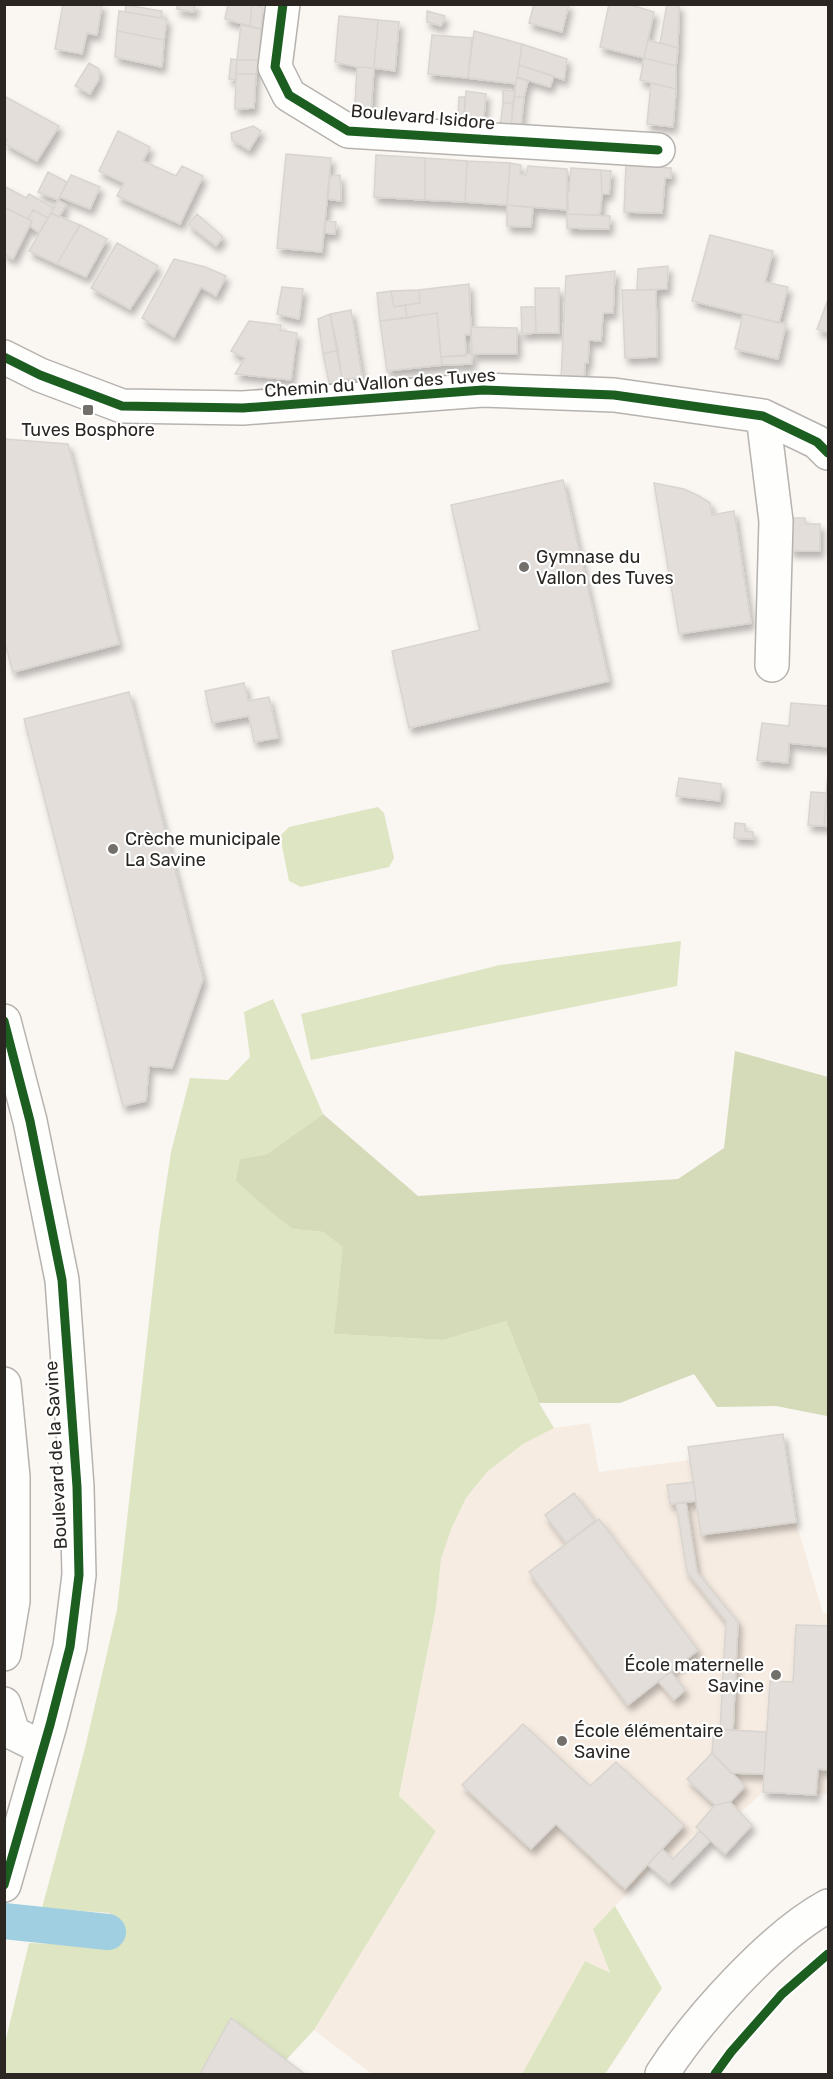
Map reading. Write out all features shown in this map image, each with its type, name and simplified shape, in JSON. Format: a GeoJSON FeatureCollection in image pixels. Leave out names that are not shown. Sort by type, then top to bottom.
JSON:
{"type":"FeatureCollection","features":[{"type":"Feature","properties":{"kind":"street","name":"Boulevard Isidore"},"geometry":{"type":"LineString","coordinates":[[283,4],[275,68],[289,95],[348,131],[658,150]]}},
{"type":"Feature","properties":{"kind":"street","name":"Chemin du Vallon des Tuves"},"geometry":{"type":"LineString","coordinates":[[4,357],[40,375],[122,406],[243,408],[483,390],[614,395],[763,416],[817,442],[828,453]]}},
{"type":"Feature","properties":{"kind":"street"},"geometry":{"type":"LineString","coordinates":[[763,416],[776,521],[772,665]]}},
{"type":"Feature","properties":{"kind":"street","name":"Boulevard de la Savine"},"geometry":{"type":"LineString","coordinates":[[4,1021],[30,1121],[62,1281],[77,1487],[79,1575],[70,1647],[4,1885]]}},
{"type":"Feature","properties":{"kind":"street"},"geometry":{"type":"LineString","coordinates":[[4,1384],[13,1477],[13,1601],[4,1654]]}},
{"type":"Feature","properties":{"kind":"street"},"geometry":{"type":"LineString","coordinates":[[4,1704],[13,1733],[43,1748]]}},
{"type":"Feature","properties":{"kind":"street"},"geometry":{"type":"LineString","coordinates":[[662,2074],[677,2051],[750,1970],[790,1933],[828,1906]]}},
{"type":"Feature","properties":{"kind":"shaded area","name":"École élémentaire Savine"},"geometry":{"type":"Polygon","coordinates":[[[590,1423],[599,1472],[690,1460],[688,1447],[783,1434],[796,1522],[823,1613],[828,1613],[828,1794],[763,1792],[741,1812],[752,1825],[725,1854],[709,1841],[669,1883],[651,1869],[593,1929],[610,1974],[585,1961],[522,2074],[372,2074],[314,2030],[436,1831],[399,1797],[436,1608],[441,1559],[452,1527],[466,1498],[487,1472],[523,1444],[554,1428],[590,1423]]]}},
{"type":"Feature","properties":{"kind":"green space"},"geometry":{"type":"Polygon","coordinates":[[[378,807],[384,813],[394,858],[389,867],[301,887],[289,881],[280,836],[289,827],[378,807]]]}},
{"type":"Feature","properties":{"kind":"green space"},"geometry":{"type":"Polygon","coordinates":[[[681,941],[677,986],[311,1060],[301,1014],[500,965],[681,941]]]}},
{"type":"Feature","properties":{"kind":"green space"},"geometry":{"type":"Polygon","coordinates":[[[273,999],[323,1114],[267,1154],[241,1159],[293,1229],[323,1232],[344,1247],[335,1334],[444,1340],[506,1321],[539,1403],[554,1428],[523,1444],[487,1472],[466,1498],[452,1527],[441,1559],[436,1608],[399,1796],[436,1831],[314,2030],[286,2060],[231,2018],[200,2074],[5,2074],[5,2043],[29,1943],[106,1946],[110,1913],[42,1908],[85,1748],[117,1610],[159,1232],[171,1152],[190,1078],[228,1080],[250,1057],[244,1012],[273,999]]]}},
{"type":"Feature","properties":{"kind":"green space"},"geometry":{"type":"Polygon","coordinates":[[[735,1051],[828,1077],[827,1416],[776,1406],[717,1407],[694,1374],[620,1403],[539,1403],[506,1321],[444,1340],[334,1334],[343,1247],[323,1232],[293,1229],[236,1181],[240,1159],[267,1154],[323,1114],[418,1196],[678,1179],[724,1148],[735,1051]]]}},
{"type":"Feature","properties":{"kind":"green space"},"geometry":{"type":"Polygon","coordinates":[[[615,1906],[662,1988],[605,2074],[522,2074],[585,1961],[610,1973],[593,1929],[615,1906]]]}},
{"type":"Feature","properties":{"kind":"building"},"geometry":{"type":"Polygon","coordinates":[[[63,4],[102,4],[97,35],[87,33],[82,54],[55,49],[63,4]]]}},
{"type":"Feature","properties":{"kind":"building"},"geometry":{"type":"Polygon","coordinates":[[[177,4],[195,4],[194,12],[177,9],[177,4]]]}},
{"type":"Feature","properties":{"kind":"building"},"geometry":{"type":"Polygon","coordinates":[[[228,4],[252,4],[250,26],[225,19],[228,4]]]}},
{"type":"Feature","properties":{"kind":"building"},"geometry":{"type":"Polygon","coordinates":[[[252,4],[263,7],[261,29],[250,26],[252,4]]]}},
{"type":"Feature","properties":{"kind":"building"},"geometry":{"type":"Polygon","coordinates":[[[534,4],[569,4],[562,32],[529,23],[534,4]]]}},
{"type":"Feature","properties":{"kind":"building"},"geometry":{"type":"Polygon","coordinates":[[[609,4],[628,4],[654,12],[644,58],[600,47],[609,4]]]}},
{"type":"Feature","properties":{"kind":"building"},"geometry":{"type":"Polygon","coordinates":[[[667,4],[679,5],[678,48],[660,43],[667,4]]]}},
{"type":"Feature","properties":{"kind":"building"},"geometry":{"type":"Polygon","coordinates":[[[126,5],[162,11],[161,18],[125,12],[126,5]]]}},
{"type":"Feature","properties":{"kind":"building"},"geometry":{"type":"Polygon","coordinates":[[[119,11],[167,19],[164,40],[117,31],[119,11]]]}},
{"type":"Feature","properties":{"kind":"building"},"geometry":{"type":"Polygon","coordinates":[[[427,11],[445,16],[441,26],[427,22],[427,11]]]}},
{"type":"Feature","properties":{"kind":"building"},"geometry":{"type":"Polygon","coordinates":[[[339,16],[378,20],[374,68],[335,62],[339,16]]]}},
{"type":"Feature","properties":{"kind":"building"},"geometry":{"type":"Polygon","coordinates":[[[378,20],[399,22],[395,71],[374,68],[378,20]]]}},
{"type":"Feature","properties":{"kind":"building"},"geometry":{"type":"Polygon","coordinates":[[[241,25],[261,29],[259,60],[237,60],[241,25]]]}},
{"type":"Feature","properties":{"kind":"building"},"geometry":{"type":"Polygon","coordinates":[[[117,31],[164,40],[162,67],[115,57],[117,31]]]}},
{"type":"Feature","properties":{"kind":"building"},"geometry":{"type":"Polygon","coordinates":[[[474,31],[522,44],[516,84],[468,78],[474,31]]]}},
{"type":"Feature","properties":{"kind":"building"},"geometry":{"type":"Polygon","coordinates":[[[432,35],[472,38],[468,78],[428,74],[432,35]]]}},
{"type":"Feature","properties":{"kind":"building"},"geometry":{"type":"Polygon","coordinates":[[[648,40],[678,48],[676,66],[644,58],[648,40]]]}},
{"type":"Feature","properties":{"kind":"building"},"geometry":{"type":"Polygon","coordinates":[[[522,44],[567,59],[564,80],[519,65],[522,44]]]}},
{"type":"Feature","properties":{"kind":"building"},"geometry":{"type":"Polygon","coordinates":[[[644,58],[676,66],[676,89],[640,80],[644,58]]]}},
{"type":"Feature","properties":{"kind":"building"},"geometry":{"type":"Polygon","coordinates":[[[231,59],[237,60],[236,80],[229,79],[231,59]]]}},
{"type":"Feature","properties":{"kind":"building"},"geometry":{"type":"Polygon","coordinates":[[[237,60],[259,60],[256,74],[236,74],[237,60]]]}},
{"type":"Feature","properties":{"kind":"building"},"geometry":{"type":"Polygon","coordinates":[[[89,63],[99,69],[99,79],[90,94],[75,86],[89,63]]]}},
{"type":"Feature","properties":{"kind":"building"},"geometry":{"type":"Polygon","coordinates":[[[519,65],[554,76],[550,87],[517,77],[519,65]]]}},
{"type":"Feature","properties":{"kind":"building"},"geometry":{"type":"Polygon","coordinates":[[[357,67],[374,68],[371,111],[355,104],[357,67]]]}},
{"type":"Feature","properties":{"kind":"building"},"geometry":{"type":"Polygon","coordinates":[[[236,74],[256,74],[254,108],[235,109],[236,74]]]}},
{"type":"Feature","properties":{"kind":"building"},"geometry":{"type":"Polygon","coordinates":[[[517,77],[528,81],[524,97],[514,97],[517,77]]]}},
{"type":"Feature","properties":{"kind":"building"},"geometry":{"type":"Polygon","coordinates":[[[651,83],[676,89],[673,127],[647,124],[651,83]]]}},
{"type":"Feature","properties":{"kind":"building"},"geometry":{"type":"Polygon","coordinates":[[[503,90],[515,91],[513,103],[503,103],[503,90]]]}},
{"type":"Feature","properties":{"kind":"building"},"geometry":{"type":"Polygon","coordinates":[[[466,91],[486,94],[483,125],[464,124],[466,91]]]}},
{"type":"Feature","properties":{"kind":"building"},"geometry":{"type":"Polygon","coordinates":[[[4,96],[59,126],[37,161],[5,144],[7,139],[4,138],[4,96]]]}},
{"type":"Feature","properties":{"kind":"building"},"geometry":{"type":"Polygon","coordinates":[[[459,97],[465,97],[464,118],[458,118],[459,97]]]}},
{"type":"Feature","properties":{"kind":"building"},"geometry":{"type":"Polygon","coordinates":[[[514,97],[524,97],[521,127],[511,128],[514,97]]]}},
{"type":"Feature","properties":{"kind":"building"},"geometry":{"type":"Polygon","coordinates":[[[503,103],[513,103],[511,128],[500,127],[503,103]]]}},
{"type":"Feature","properties":{"kind":"building"},"geometry":{"type":"Polygon","coordinates":[[[253,126],[261,131],[249,150],[232,140],[231,133],[253,126]]]}},
{"type":"Feature","properties":{"kind":"building"},"geometry":{"type":"Polygon","coordinates":[[[118,131],[150,147],[143,161],[176,176],[182,166],[203,176],[180,224],[117,196],[124,183],[99,171],[118,131]]]}},
{"type":"Feature","properties":{"kind":"building"},"geometry":{"type":"Polygon","coordinates":[[[286,154],[331,158],[322,252],[277,248],[286,154]]]}},
{"type":"Feature","properties":{"kind":"building"},"geometry":{"type":"Polygon","coordinates":[[[376,155],[425,158],[425,200],[374,197],[376,155]]]}},
{"type":"Feature","properties":{"kind":"building"},"geometry":{"type":"Polygon","coordinates":[[[425,158],[467,161],[465,202],[425,200],[425,158]]]}},
{"type":"Feature","properties":{"kind":"building"},"geometry":{"type":"Polygon","coordinates":[[[467,161],[510,163],[507,205],[465,202],[467,161]]]}},
{"type":"Feature","properties":{"kind":"building"},"geometry":{"type":"Polygon","coordinates":[[[510,163],[521,165],[520,174],[526,175],[528,166],[567,169],[568,210],[507,205],[510,163]]]}},
{"type":"Feature","properties":{"kind":"building"},"geometry":{"type":"Polygon","coordinates":[[[626,163],[652,163],[652,167],[671,168],[671,178],[665,178],[662,213],[624,212],[626,163]]]}},
{"type":"Feature","properties":{"kind":"building"},"geometry":{"type":"Polygon","coordinates":[[[571,168],[601,170],[600,215],[567,214],[567,190],[569,191],[571,168]]]}},
{"type":"Feature","properties":{"kind":"building"},"geometry":{"type":"Polygon","coordinates":[[[601,170],[611,171],[609,194],[602,194],[601,170]]]}},
{"type":"Feature","properties":{"kind":"building"},"geometry":{"type":"Polygon","coordinates":[[[48,172],[67,182],[58,200],[38,192],[48,172]]]}},
{"type":"Feature","properties":{"kind":"building"},"geometry":{"type":"Polygon","coordinates":[[[71,175],[100,187],[90,209],[60,197],[71,175]]]}},
{"type":"Feature","properties":{"kind":"building"},"geometry":{"type":"Polygon","coordinates":[[[340,175],[341,201],[328,199],[330,176],[340,175]]]}},
{"type":"Feature","properties":{"kind":"building"},"geometry":{"type":"Polygon","coordinates":[[[4,186],[26,198],[29,194],[54,208],[48,218],[33,210],[28,219],[4,207],[4,186]]]}},
{"type":"Feature","properties":{"kind":"building"},"geometry":{"type":"Polygon","coordinates":[[[58,200],[66,205],[59,217],[51,213],[58,200]]]}},
{"type":"Feature","properties":{"kind":"building"},"geometry":{"type":"Polygon","coordinates":[[[507,205],[533,208],[531,227],[507,226],[507,205]]]}},
{"type":"Feature","properties":{"kind":"building"},"geometry":{"type":"Polygon","coordinates":[[[4,207],[32,221],[13,259],[4,254],[4,207]]]}},
{"type":"Feature","properties":{"kind":"building"},"geometry":{"type":"Polygon","coordinates":[[[33,210],[48,218],[39,233],[30,226],[32,221],[28,219],[33,210]]]}},
{"type":"Feature","properties":{"kind":"building"},"geometry":{"type":"Polygon","coordinates":[[[51,213],[80,225],[57,264],[29,251],[51,213]]]}},
{"type":"Feature","properties":{"kind":"building"},"geometry":{"type":"Polygon","coordinates":[[[197,214],[223,237],[216,246],[188,224],[197,214]]]}},
{"type":"Feature","properties":{"kind":"building"},"geometry":{"type":"Polygon","coordinates":[[[567,214],[610,216],[609,229],[567,228],[567,214]]]}},
{"type":"Feature","properties":{"kind":"building"},"geometry":{"type":"Polygon","coordinates":[[[326,221],[336,222],[335,234],[325,233],[326,221]]]}},
{"type":"Feature","properties":{"kind":"building"},"geometry":{"type":"Polygon","coordinates":[[[80,225],[107,239],[86,277],[57,264],[80,225]]]}},
{"type":"Feature","properties":{"kind":"building"},"geometry":{"type":"Polygon","coordinates":[[[710,235],[773,251],[765,282],[788,287],[779,323],[692,301],[710,235]]]}},
{"type":"Feature","properties":{"kind":"building"},"geometry":{"type":"Polygon","coordinates":[[[117,243],[158,266],[130,309],[91,288],[117,243]]]}},
{"type":"Feature","properties":{"kind":"building"},"geometry":{"type":"Polygon","coordinates":[[[174,259],[205,267],[226,276],[216,296],[201,287],[174,337],[142,318],[174,259]]]}},
{"type":"Feature","properties":{"kind":"building"},"geometry":{"type":"Polygon","coordinates":[[[668,266],[667,289],[637,290],[638,269],[668,266]]]}},
{"type":"Feature","properties":{"kind":"building"},"geometry":{"type":"Polygon","coordinates":[[[615,271],[613,313],[603,313],[601,341],[589,340],[588,363],[585,363],[584,380],[561,378],[566,276],[615,271]]]}},
{"type":"Feature","properties":{"kind":"building"},"geometry":{"type":"Polygon","coordinates":[[[469,284],[471,334],[465,335],[466,356],[441,357],[437,313],[407,318],[405,305],[420,303],[419,290],[469,284]]]}},
{"type":"Feature","properties":{"kind":"building"},"geometry":{"type":"Polygon","coordinates":[[[282,287],[303,289],[299,319],[277,314],[282,287]]]}},
{"type":"Feature","properties":{"kind":"building"},"geometry":{"type":"Polygon","coordinates":[[[535,288],[559,288],[559,333],[536,333],[535,288]]]}},
{"type":"Feature","properties":{"kind":"building"},"geometry":{"type":"Polygon","coordinates":[[[419,290],[420,303],[394,307],[391,291],[419,290]]]}},
{"type":"Feature","properties":{"kind":"building"},"geometry":{"type":"Polygon","coordinates":[[[622,290],[656,290],[657,357],[625,358],[622,290]]]}},
{"type":"Feature","properties":{"kind":"building"},"geometry":{"type":"Polygon","coordinates":[[[391,291],[394,307],[405,305],[407,318],[380,321],[377,293],[391,291]]]}},
{"type":"Feature","properties":{"kind":"building"},"geometry":{"type":"Polygon","coordinates":[[[828,302],[828,333],[817,329],[828,302]]]}},
{"type":"Feature","properties":{"kind":"building"},"geometry":{"type":"Polygon","coordinates":[[[521,307],[535,307],[536,333],[522,334],[521,307]]]}},
{"type":"Feature","properties":{"kind":"building"},"geometry":{"type":"Polygon","coordinates":[[[351,310],[362,377],[342,380],[330,314],[351,310]]]}},
{"type":"Feature","properties":{"kind":"building"},"geometry":{"type":"Polygon","coordinates":[[[437,313],[442,365],[387,371],[380,321],[437,313]]]}},
{"type":"Feature","properties":{"kind":"building"},"geometry":{"type":"Polygon","coordinates":[[[330,314],[338,350],[323,354],[318,319],[330,314]]]}},
{"type":"Feature","properties":{"kind":"building"},"geometry":{"type":"Polygon","coordinates":[[[743,314],[786,324],[778,359],[735,349],[743,314]]]}},
{"type":"Feature","properties":{"kind":"building"},"geometry":{"type":"Polygon","coordinates":[[[249,321],[281,325],[280,330],[297,333],[291,380],[235,374],[245,358],[231,351],[249,321]]]}},
{"type":"Feature","properties":{"kind":"building"},"geometry":{"type":"Polygon","coordinates":[[[471,327],[517,328],[517,354],[472,354],[471,327]]]}},
{"type":"Feature","properties":{"kind":"building"},"geometry":{"type":"Polygon","coordinates":[[[338,350],[342,380],[329,382],[323,354],[338,350]]]}},
{"type":"Feature","properties":{"kind":"building"},"geometry":{"type":"Polygon","coordinates":[[[472,354],[472,364],[442,365],[441,357],[472,354]]]}},
{"type":"Feature","properties":{"kind":"building"},"geometry":{"type":"Polygon","coordinates":[[[4,439],[68,444],[119,644],[13,672],[4,640],[4,439]]]}},
{"type":"Feature","properties":{"kind":"building","name":"Gymnase du Vallon des Tuves"},"geometry":{"type":"Polygon","coordinates":[[[563,480],[609,681],[409,728],[392,651],[480,630],[451,505],[563,480]]]}},
{"type":"Feature","properties":{"kind":"building"},"geometry":{"type":"Polygon","coordinates":[[[654,483],[684,489],[699,496],[710,503],[712,515],[734,511],[751,623],[679,634],[654,483]]]}},
{"type":"Feature","properties":{"kind":"building"},"geometry":{"type":"Polygon","coordinates":[[[792,518],[805,518],[806,524],[820,524],[820,551],[790,551],[792,518]]]}},
{"type":"Feature","properties":{"kind":"building"},"geometry":{"type":"Polygon","coordinates":[[[244,683],[248,701],[269,697],[278,738],[254,742],[249,716],[212,723],[205,691],[244,683]]]}},
{"type":"Feature","properties":{"kind":"building","name":"Crèche municipale La Savine"},"geometry":{"type":"Polygon","coordinates":[[[129,692],[203,979],[172,1068],[149,1066],[146,1101],[123,1106],[24,719],[129,692]]]}},
{"type":"Feature","properties":{"kind":"building"},"geometry":{"type":"Polygon","coordinates":[[[791,703],[828,706],[828,747],[789,743],[788,763],[757,760],[762,723],[789,726],[791,703]]]}},
{"type":"Feature","properties":{"kind":"building"},"geometry":{"type":"Polygon","coordinates":[[[828,772],[828,827],[824,826],[828,772]]]}},
{"type":"Feature","properties":{"kind":"building"},"geometry":{"type":"Polygon","coordinates":[[[679,778],[721,784],[720,801],[676,796],[679,778]]]}},
{"type":"Feature","properties":{"kind":"building"},"geometry":{"type":"Polygon","coordinates":[[[811,792],[827,793],[824,826],[808,825],[811,792]]]}},
{"type":"Feature","properties":{"kind":"building"},"geometry":{"type":"Polygon","coordinates":[[[735,823],[745,824],[745,831],[753,832],[753,839],[734,838],[735,823]]]}},
{"type":"Feature","properties":{"kind":"building"},"geometry":{"type":"Polygon","coordinates":[[[783,1434],[796,1522],[701,1535],[688,1447],[783,1434]]]}},
{"type":"Feature","properties":{"kind":"building"},"geometry":{"type":"Polygon","coordinates":[[[694,1482],[696,1501],[670,1504],[667,1485],[694,1482]]]}},
{"type":"Feature","properties":{"kind":"building"},"geometry":{"type":"Polygon","coordinates":[[[574,1493],[595,1521],[566,1543],[545,1515],[574,1493]]]}},
{"type":"Feature","properties":{"kind":"building"},"geometry":{"type":"Polygon","coordinates":[[[676,1503],[686,1503],[697,1572],[738,1622],[733,1730],[720,1729],[726,1621],[687,1572],[676,1503]]]}},
{"type":"Feature","properties":{"kind":"building"},"geometry":{"type":"Polygon","coordinates":[[[599,1519],[698,1650],[628,1705],[529,1572],[599,1519]]]}},
{"type":"Feature","properties":{"kind":"building"},"geometry":{"type":"Polygon","coordinates":[[[796,1625],[828,1626],[828,1770],[818,1769],[816,1795],[763,1792],[770,1681],[793,1682],[796,1625]]]}},
{"type":"Feature","properties":{"kind":"building"},"geometry":{"type":"Polygon","coordinates":[[[671,1672],[685,1690],[674,1700],[658,1681],[671,1672]]]}},
{"type":"Feature","properties":{"kind":"building"},"geometry":{"type":"Polygon","coordinates":[[[523,1724],[590,1786],[616,1762],[684,1825],[625,1889],[556,1824],[531,1849],[462,1785],[523,1724]]]}},
{"type":"Feature","properties":{"kind":"building"},"geometry":{"type":"Polygon","coordinates":[[[714,1729],[766,1732],[764,1774],[731,1773],[712,1753],[714,1729]]]}},
{"type":"Feature","properties":{"kind":"building"},"geometry":{"type":"Polygon","coordinates":[[[712,1753],[745,1786],[730,1802],[715,1805],[687,1779],[712,1753]]]}},
{"type":"Feature","properties":{"kind":"building"},"geometry":{"type":"Polygon","coordinates":[[[730,1802],[752,1825],[725,1854],[696,1827],[715,1805],[730,1802]]]}},
{"type":"Feature","properties":{"kind":"building"},"geometry":{"type":"Polygon","coordinates":[[[700,1831],[710,1841],[669,1883],[648,1865],[662,1849],[673,1859],[700,1831]]]}},
{"type":"Feature","properties":{"kind":"building"},"geometry":{"type":"Polygon","coordinates":[[[231,2018],[286,2060],[305,2074],[200,2074],[231,2018]]]}},
{"type":"Feature","properties":{"kind":"waterway"},"geometry":{"type":"LineString","coordinates":[[4,1921],[108,1932]]}},
{"type":"Feature","properties":{"kind":"cycle path"},"geometry":{"type":"LineString","coordinates":[[283,4],[275,67],[289,95],[348,131],[658,150]]}},
{"type":"Feature","properties":{"kind":"cycle path"},"geometry":{"type":"LineString","coordinates":[[4,357],[40,375],[122,406],[243,408],[483,390],[614,395],[763,416],[817,442],[828,453]]}},
{"type":"Feature","properties":{"kind":"cycle path"},"geometry":{"type":"LineString","coordinates":[[4,1021],[30,1121],[62,1280],[77,1487],[79,1575],[70,1647],[4,1885]]}},
{"type":"Feature","properties":{"kind":"cycle path"},"geometry":{"type":"LineString","coordinates":[[715,2074],[731,2052],[782,1994],[828,1954]]}},
{"type":"Feature","properties":{"kind":"place","name":"Tuves Bosphore"},"geometry":{"type":"Point","coordinates":[88,410]}},
{"type":"Feature","properties":{"kind":"place","name":"Gymnase du Vallon des Tuves"},"geometry":{"type":"Point","coordinates":[524,567]}},
{"type":"Feature","properties":{"kind":"place","name":"Crèche municipale La Savine"},"geometry":{"type":"Point","coordinates":[113,849]}},
{"type":"Feature","properties":{"kind":"place","name":"École maternelle Savine"},"geometry":{"type":"Point","coordinates":[776,1675]}},
{"type":"Feature","properties":{"kind":"place","name":"École élémentaire Savine"},"geometry":{"type":"Point","coordinates":[562,1741]}}]}
